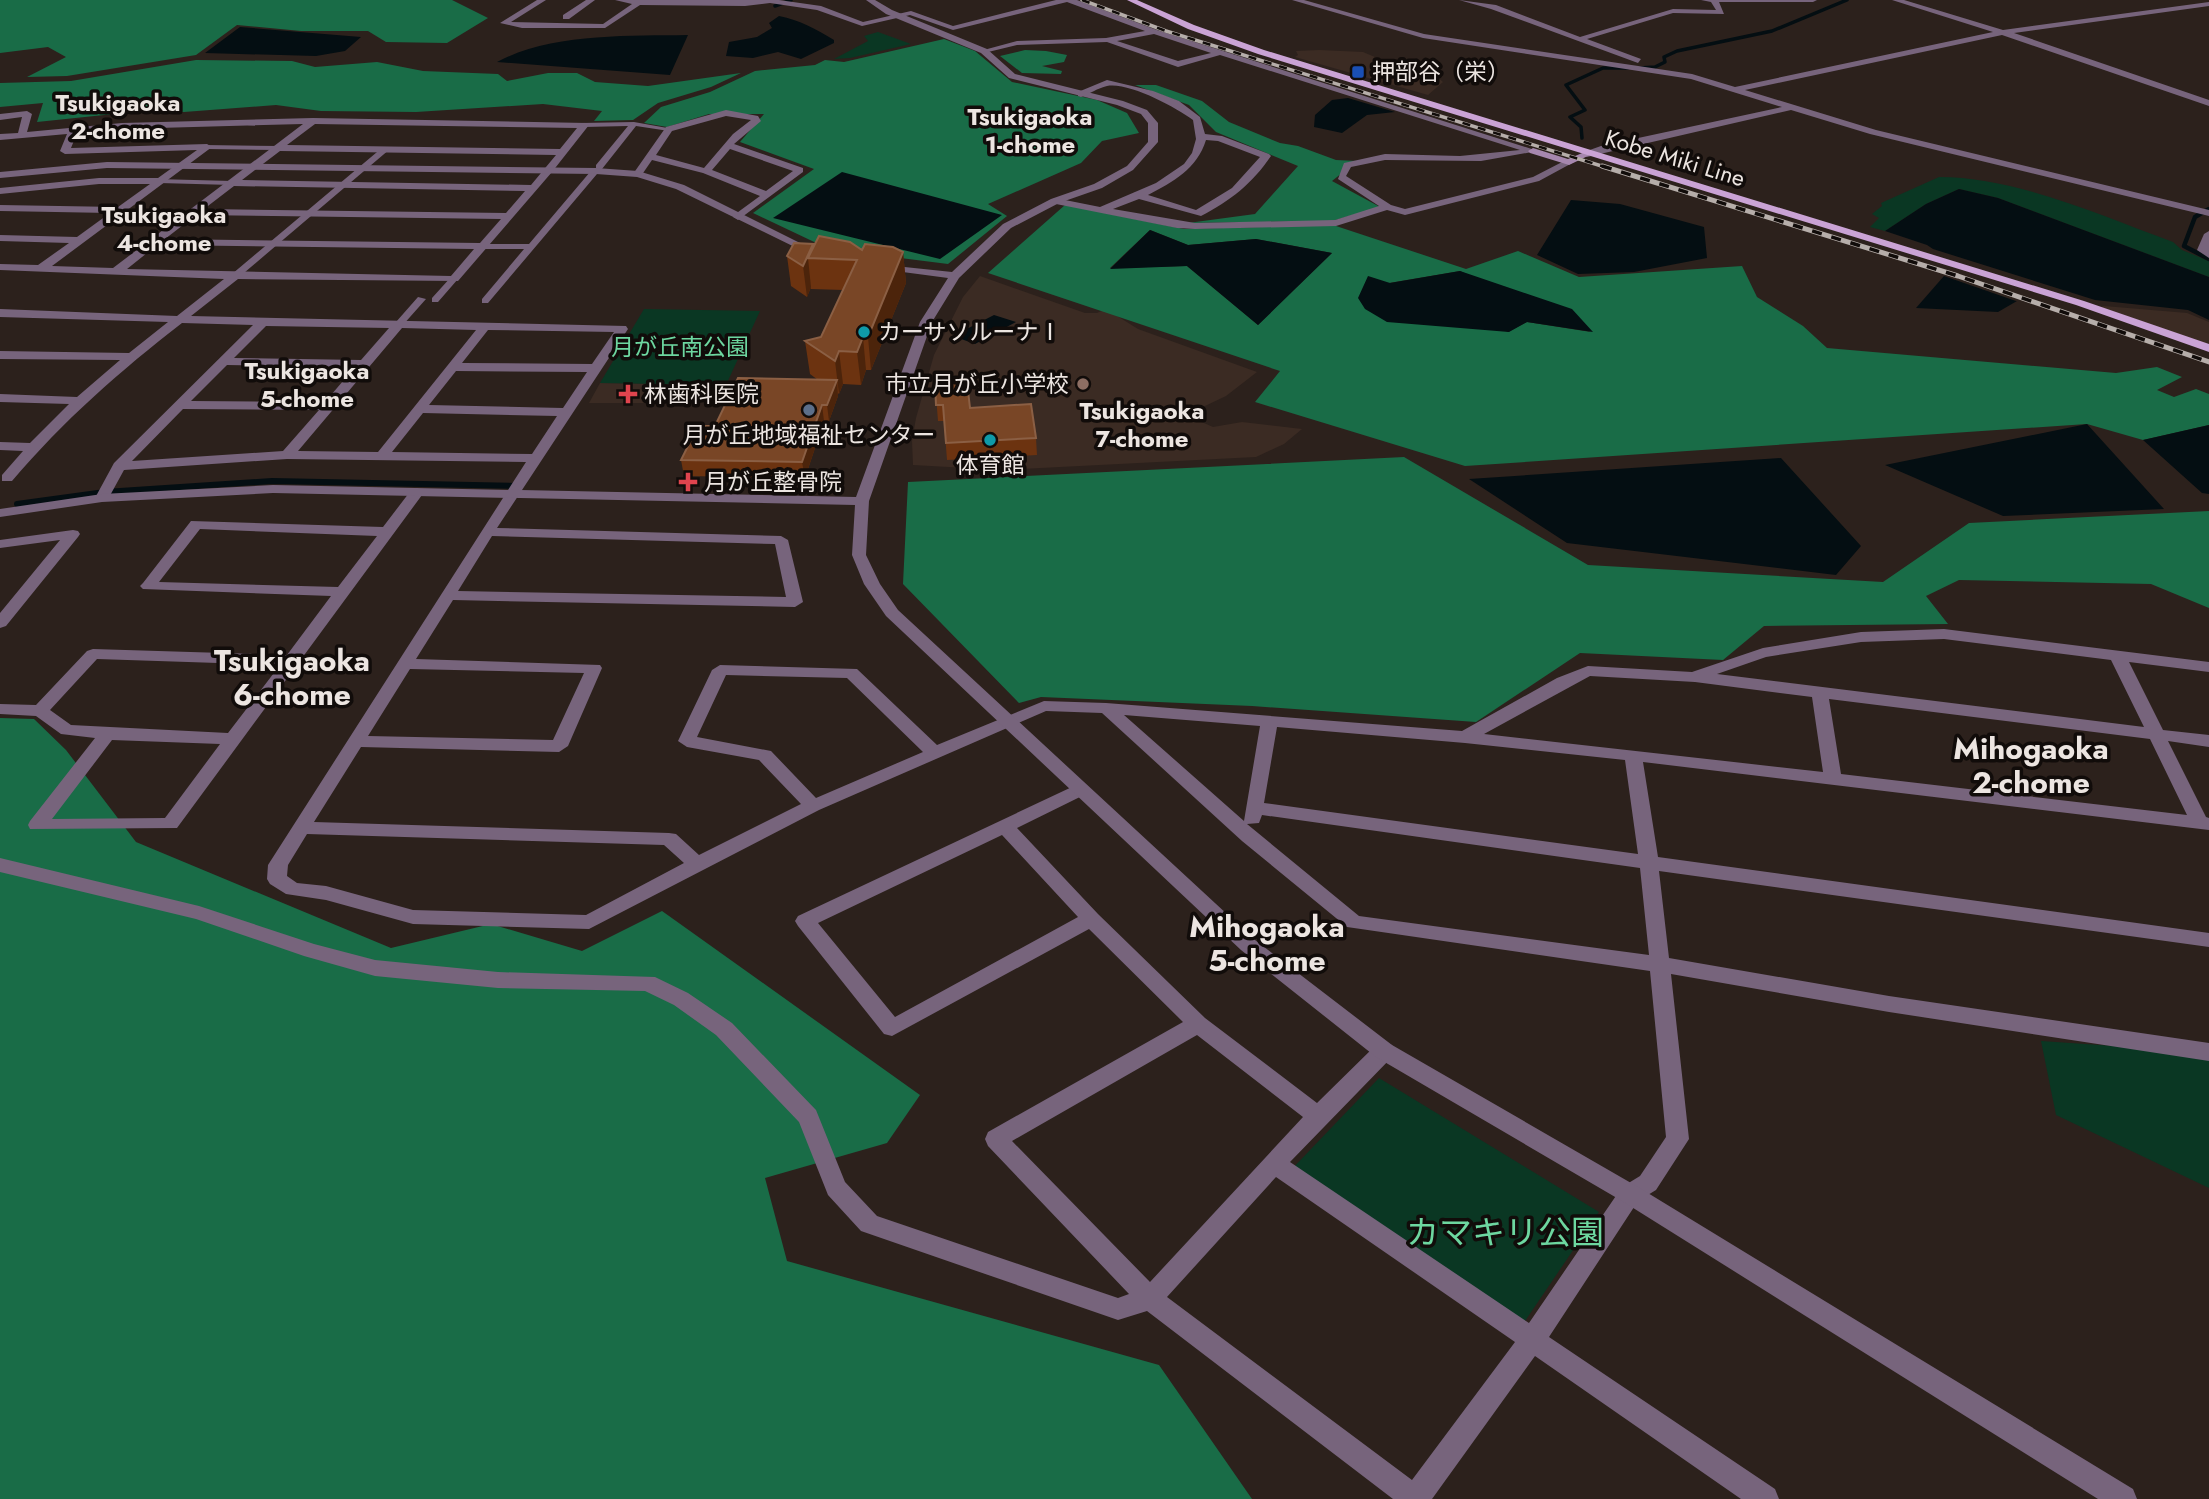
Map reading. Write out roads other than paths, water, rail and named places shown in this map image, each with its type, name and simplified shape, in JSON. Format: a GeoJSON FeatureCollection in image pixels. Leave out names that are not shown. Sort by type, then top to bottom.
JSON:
{"type":"FeatureCollection","features":[{"type":"Feature","properties":{"kind":"main road","name":"Kobe Miki Line"},"geometry":{"type":"LineString","coordinates":[[1131,0],[1191,27],[1261,52],[2080,303],[2209,348]]}},
{"type":"Feature","properties":{"kind":"main road"},"geometry":{"type":"LineString","coordinates":[[1533,151],[1569,162],[1589,153]]}},
{"type":"Feature","properties":{"kind":"street"},"geometry":{"type":"LineString","coordinates":[[542,0],[504,23],[522,26],[605,26],[638,3]]}},
{"type":"Feature","properties":{"kind":"street"},"geometry":{"type":"LineString","coordinates":[[566,17],[591,0]]}},
{"type":"Feature","properties":{"kind":"street"},"geometry":{"type":"LineString","coordinates":[[619,0],[638,3],[745,4],[769,1],[818,8],[862,24],[911,13],[953,28],[1068,0],[1154,32],[1533,151]]}},
{"type":"Feature","properties":{"kind":"street"},"geometry":{"type":"LineString","coordinates":[[870,0],[896,16],[984,51],[1012,76],[1120,103],[1144,112],[1153,123],[1153,142],[1130,168],[1098,186],[1055,201],[1007,226],[955,276],[926,322],[862,501],[859,555],[872,584],[892,613],[1248,945],[1384,1051],[1630,1194],[2123,1499]]}},
{"type":"Feature","properties":{"kind":"street"},"geometry":{"type":"LineString","coordinates":[[1296,0],[1423,36],[1692,78],[1873,132],[2209,213]]}},
{"type":"Feature","properties":{"kind":"street"},"geometry":{"type":"LineString","coordinates":[[1463,0],[1493,7],[1644,64],[1626,67]]}},
{"type":"Feature","properties":{"kind":"street"},"geometry":{"type":"LineString","coordinates":[[1701,0],[1813,0]]}},
{"type":"Feature","properties":{"kind":"street"},"geometry":{"type":"LineString","coordinates":[[1896,0],[2003,32],[2209,103]]}},
{"type":"Feature","properties":{"kind":"street"},"geometry":{"type":"LineString","coordinates":[[1580,39],[1609,33],[1673,11],[1721,12],[1713,1]]}},
{"type":"Feature","properties":{"kind":"street"},"geometry":{"type":"LineString","coordinates":[[1733,90],[2003,32],[2209,4]]}},
{"type":"Feature","properties":{"kind":"street"},"geometry":{"type":"LineString","coordinates":[[519,14],[531,15]]}},
{"type":"Feature","properties":{"kind":"street"},"geometry":{"type":"LineString","coordinates":[[542,16],[617,18]]}},
{"type":"Feature","properties":{"kind":"street"},"geometry":{"type":"LineString","coordinates":[[984,51],[1017,43],[1106,40],[1154,32]]}},
{"type":"Feature","properties":{"kind":"street"},"geometry":{"type":"LineString","coordinates":[[1106,40],[1178,64],[1220,53]]}},
{"type":"Feature","properties":{"kind":"street"},"geometry":{"type":"LineString","coordinates":[[1081,94],[1107,83],[1150,93],[1176,103],[1197,119],[1200,137],[1191,160],[1173,177],[1140,196],[1101,210]]}},
{"type":"Feature","properties":{"kind":"street"},"geometry":{"type":"LineString","coordinates":[[1589,153],[1790,108]]}},
{"type":"Feature","properties":{"kind":"street"},"geometry":{"type":"LineString","coordinates":[[0,137],[175,124],[313,121],[634,124],[669,129],[726,113],[755,118],[757,121],[740,132],[706,171]]}},
{"type":"Feature","properties":{"kind":"street"},"geometry":{"type":"LineString","coordinates":[[0,117],[27,114],[22,135]]}},
{"type":"Feature","properties":{"kind":"street"},"geometry":{"type":"LineString","coordinates":[[115,272],[313,121]]}},
{"type":"Feature","properties":{"kind":"street"},"geometry":{"type":"LineString","coordinates":[[406,131],[416,122]]}},
{"type":"Feature","properties":{"kind":"street"},"geometry":{"type":"LineString","coordinates":[[228,132],[239,124]]}},
{"type":"Feature","properties":{"kind":"street"},"geometry":{"type":"LineString","coordinates":[[485,301],[634,124]]}},
{"type":"Feature","properties":{"kind":"street"},"geometry":{"type":"LineString","coordinates":[[435,299],[549,170],[584,125]]}},
{"type":"Feature","properties":{"kind":"street"},"geometry":{"type":"LineString","coordinates":[[638,174],[669,129]]}},
{"type":"Feature","properties":{"kind":"street"},"geometry":{"type":"LineString","coordinates":[[73,130],[65,151],[207,147],[564,152]]}},
{"type":"Feature","properties":{"kind":"street"},"geometry":{"type":"LineString","coordinates":[[1140,196],[1198,214],[1238,190],[1254,176],[1266,156],[1219,138],[1200,137]]}},
{"type":"Feature","properties":{"kind":"street"},"geometry":{"type":"LineString","coordinates":[[40,269],[218,140]]}},
{"type":"Feature","properties":{"kind":"street"},"geometry":{"type":"LineString","coordinates":[[2,482],[31,447],[83,401],[276,244],[396,140]]}},
{"type":"Feature","properties":{"kind":"street"},"geometry":{"type":"LineString","coordinates":[[728,145],[800,170],[738,217]]}},
{"type":"Feature","properties":{"kind":"street"},"geometry":{"type":"LineString","coordinates":[[1533,151],[1453,159],[1377,157],[1347,165],[1341,177],[1387,206],[1405,212],[1536,178],[1569,162]]}},
{"type":"Feature","properties":{"kind":"street"},"geometry":{"type":"LineString","coordinates":[[650,157],[706,171],[767,195]]}},
{"type":"Feature","properties":{"kind":"street"},"geometry":{"type":"LineString","coordinates":[[0,175],[107,165],[549,170],[638,174],[680,187],[738,217],[824,255]]}},
{"type":"Feature","properties":{"kind":"street"},"geometry":{"type":"LineString","coordinates":[[0,191],[99,181],[533,188]]}},
{"type":"Feature","properties":{"kind":"street"},"geometry":{"type":"LineString","coordinates":[[1055,201],[1195,226],[1336,223],[1387,206]]}},
{"type":"Feature","properties":{"kind":"street"},"geometry":{"type":"LineString","coordinates":[[0,208],[121,210]]}},
{"type":"Feature","properties":{"kind":"street"},"geometry":{"type":"LineString","coordinates":[[195,212],[509,216]]}},
{"type":"Feature","properties":{"kind":"street"},"geometry":{"type":"LineString","coordinates":[[2209,234],[2202,250],[2209,255]]}},
{"type":"Feature","properties":{"kind":"street"},"geometry":{"type":"LineString","coordinates":[[0,238],[79,240]]}},
{"type":"Feature","properties":{"kind":"street"},"geometry":{"type":"LineString","coordinates":[[154,242],[531,247]]}},
{"type":"Feature","properties":{"kind":"street"},"geometry":{"type":"LineString","coordinates":[[875,265],[955,276]]}},
{"type":"Feature","properties":{"kind":"street"},"geometry":{"type":"LineString","coordinates":[[0,267],[235,276],[454,279]]}},
{"type":"Feature","properties":{"kind":"street"},"geometry":{"type":"LineString","coordinates":[[288,455],[421,299]]}},
{"type":"Feature","properties":{"kind":"street"},"geometry":{"type":"LineString","coordinates":[[0,313],[180,320],[622,328],[513,492],[278,865],[276,879],[293,889],[326,893],[413,917],[589,922],[813,806],[1044,706],[1107,708],[1465,737],[2204,824]]}},
{"type":"Feature","properties":{"kind":"street"},"geometry":{"type":"LineString","coordinates":[[102,498],[119,466],[263,322]]}},
{"type":"Feature","properties":{"kind":"street"},"geometry":{"type":"LineString","coordinates":[[382,456],[485,326]]}},
{"type":"Feature","properties":{"kind":"street"},"geometry":{"type":"LineString","coordinates":[[0,355],[134,357]]}},
{"type":"Feature","properties":{"kind":"street"},"geometry":{"type":"LineString","coordinates":[[224,361],[366,364]]}},
{"type":"Feature","properties":{"kind":"street"},"geometry":{"type":"LineString","coordinates":[[452,367],[596,368]]}},
{"type":"Feature","properties":{"kind":"street"},"geometry":{"type":"LineString","coordinates":[[0,398],[83,401]]}},
{"type":"Feature","properties":{"kind":"street"},"geometry":{"type":"LineString","coordinates":[[180,405],[330,406]]}},
{"type":"Feature","properties":{"kind":"street"},"geometry":{"type":"LineString","coordinates":[[419,409],[566,412]]}},
{"type":"Feature","properties":{"kind":"street"},"geometry":{"type":"LineString","coordinates":[[0,446],[31,447]]}},
{"type":"Feature","properties":{"kind":"street"},"geometry":{"type":"LineString","coordinates":[[119,466],[288,455],[536,458]]}},
{"type":"Feature","properties":{"kind":"street"},"geometry":{"type":"LineString","coordinates":[[0,513],[102,498],[273,489],[862,501]]}},
{"type":"Feature","properties":{"kind":"street"},"geometry":{"type":"LineString","coordinates":[[107,734],[37,825],[170,824],[417,492]]}},
{"type":"Feature","properties":{"kind":"street"},"geometry":{"type":"LineString","coordinates":[[342,592],[148,586],[196,524],[387,532]]}},
{"type":"Feature","properties":{"kind":"street"},"geometry":{"type":"LineString","coordinates":[[448,594],[795,602],[781,540],[488,532]]}},
{"type":"Feature","properties":{"kind":"street"},"geometry":{"type":"LineString","coordinates":[[0,544],[73,534],[0,623]]}},
{"type":"Feature","properties":{"kind":"street"},"geometry":{"type":"LineString","coordinates":[[1693,677],[1763,653],[1861,637],[1944,634],[2209,667]]}},
{"type":"Feature","properties":{"kind":"street"},"geometry":{"type":"LineString","coordinates":[[40,711],[93,654],[292,660]]}},
{"type":"Feature","properties":{"kind":"street"},"geometry":{"type":"LineString","coordinates":[[2118,657],[2204,824]]}},
{"type":"Feature","properties":{"kind":"street"},"geometry":{"type":"LineString","coordinates":[[356,741],[559,746],[594,668],[405,664]]}},
{"type":"Feature","properties":{"kind":"street"},"geometry":{"type":"LineString","coordinates":[[813,806],[765,755],[687,741],[720,670],[851,673],[935,753]]}},
{"type":"Feature","properties":{"kind":"street"},"geometry":{"type":"LineString","coordinates":[[1465,737],[1563,682],[1588,671],[1693,677],[2209,741]]}},
{"type":"Feature","properties":{"kind":"street"},"geometry":{"type":"LineString","coordinates":[[1820,692],[1833,779]]}},
{"type":"Feature","properties":{"kind":"street"},"geometry":{"type":"LineString","coordinates":[[1107,708],[1249,836],[1354,922],[1658,964],[1889,1004],[2209,1052]]}},
{"type":"Feature","properties":{"kind":"street"},"geometry":{"type":"LineString","coordinates":[[0,709],[40,711],[66,730],[233,739]]}},
{"type":"Feature","properties":{"kind":"street"},"geometry":{"type":"LineString","coordinates":[[1249,836],[1269,722]]}},
{"type":"Feature","properties":{"kind":"street"},"geometry":{"type":"LineString","coordinates":[[1198,1024],[996,1139],[1150,1299],[1415,1499],[1532,1340],[1630,1194],[1648,1182],[1678,1139],[1649,863],[1633,755]]}},
{"type":"Feature","properties":{"kind":"street"},"geometry":{"type":"LineString","coordinates":[[1080,790],[805,921],[892,1028],[1091,919]]}},
{"type":"Feature","properties":{"kind":"street"},"geometry":{"type":"LineString","coordinates":[[1255,808],[2209,940]]}},
{"type":"Feature","properties":{"kind":"street"},"geometry":{"type":"LineString","coordinates":[[1005,825],[1091,919],[1198,1024],[1318,1116]]}},
{"type":"Feature","properties":{"kind":"street"},"geometry":{"type":"LineString","coordinates":[[302,828],[669,839],[697,864]]}},
{"type":"Feature","properties":{"kind":"street"},"geometry":{"type":"LineString","coordinates":[[0,865],[199,913],[311,951],[375,968],[498,981],[648,983],[681,999],[724,1029],[808,1117],[836,1188],[869,1224],[1118,1310],[1150,1299],[1318,1116],[1384,1051]]}},
{"type":"Feature","properties":{"kind":"street"},"geometry":{"type":"LineString","coordinates":[[1275,1164],[1765,1499]]}},
{"type":"Feature","properties":{"kind":"waterway"},"geometry":{"type":"LineString","coordinates":[[775,6],[791,0]]}},
{"type":"Feature","properties":{"kind":"waterway"},"geometry":{"type":"LineString","coordinates":[[1640,68],[1655,67],[1665,62],[1664,57],[1677,51],[1772,31],[1847,0]]}},
{"type":"Feature","properties":{"kind":"waterway"},"geometry":{"type":"LineString","coordinates":[[1582,138],[1581,127],[1570,117],[1585,110],[1566,85],[1603,68],[1628,68]]}},
{"type":"Feature","properties":{"kind":"waterway"},"geometry":{"type":"LineString","coordinates":[[2209,209],[2195,217],[2184,246],[2209,259]]}},
{"type":"Feature","properties":{"kind":"waterway"},"geometry":{"type":"LineString","coordinates":[[17,504],[105,492],[272,481],[517,486]]}},
{"type":"Feature","properties":{"kind":"railway"},"geometry":{"type":"LineString","coordinates":[[1082,0],[1166,31],[1608,168]]}},
{"type":"Feature","properties":{"kind":"railway"},"geometry":{"type":"LineString","coordinates":[[1602,166],[1958,276],[2209,362]]}},
{"type":"Feature","properties":{"kind":"place","name":"押部谷（栄）"},"geometry":{"type":"Point","coordinates":[1358,72]}},
{"type":"Feature","properties":{"kind":"place","name":"カーサソルーナⅠ"},"geometry":{"type":"Point","coordinates":[864,332]}},
{"type":"Feature","properties":{"kind":"place","name":"市立月が丘小学校"},"geometry":{"type":"Point","coordinates":[1083,384]}},
{"type":"Feature","properties":{"kind":"place","name":"林歯科医院"},"geometry":{"type":"Point","coordinates":[628,394]}},
{"type":"Feature","properties":{"kind":"place","name":"月が丘地域福祉センター"},"geometry":{"type":"Point","coordinates":[809,410]}},
{"type":"Feature","properties":{"kind":"place","name":"体育館"},"geometry":{"type":"Point","coordinates":[990,440]}},
{"type":"Feature","properties":{"kind":"place","name":"月が丘整骨院"},"geometry":{"type":"Point","coordinates":[688,482]}},
{"type":"Feature","properties":{"kind":"district","name":"Tsukigaoka 2-chome"},"geometry":{"type":"Point","coordinates":[118,117]}},
{"type":"Feature","properties":{"kind":"district","name":"Tsukigaoka 1-chome"},"geometry":{"type":"Point","coordinates":[1030,131]}},
{"type":"Feature","properties":{"kind":"district","name":"Tsukigaoka 4-chome"},"geometry":{"type":"Point","coordinates":[164,229]}},
{"type":"Feature","properties":{"kind":"district","name":"Tsukigaoka 5-chome"},"geometry":{"type":"Point","coordinates":[307,385]}},
{"type":"Feature","properties":{"kind":"district","name":"Tsukigaoka 7-chome"},"geometry":{"type":"Point","coordinates":[1142,425]}},
{"type":"Feature","properties":{"kind":"district","name":"Tsukigaoka 6-chome"},"geometry":{"type":"Point","coordinates":[292,678]}},
{"type":"Feature","properties":{"kind":"district","name":"Mihogaoka 2-chome"},"geometry":{"type":"Point","coordinates":[2031,766]}},
{"type":"Feature","properties":{"kind":"district","name":"Mihogaoka 5-chome"},"geometry":{"type":"Point","coordinates":[1267,944]}},
{"type":"Feature","properties":{"kind":"park label","name":"月が丘南公園"},"geometry":{"type":"Point","coordinates":[680,347]}},
{"type":"Feature","properties":{"kind":"park label","name":"カマキリ公園"},"geometry":{"type":"Point","coordinates":[1505,1232]}}]}
